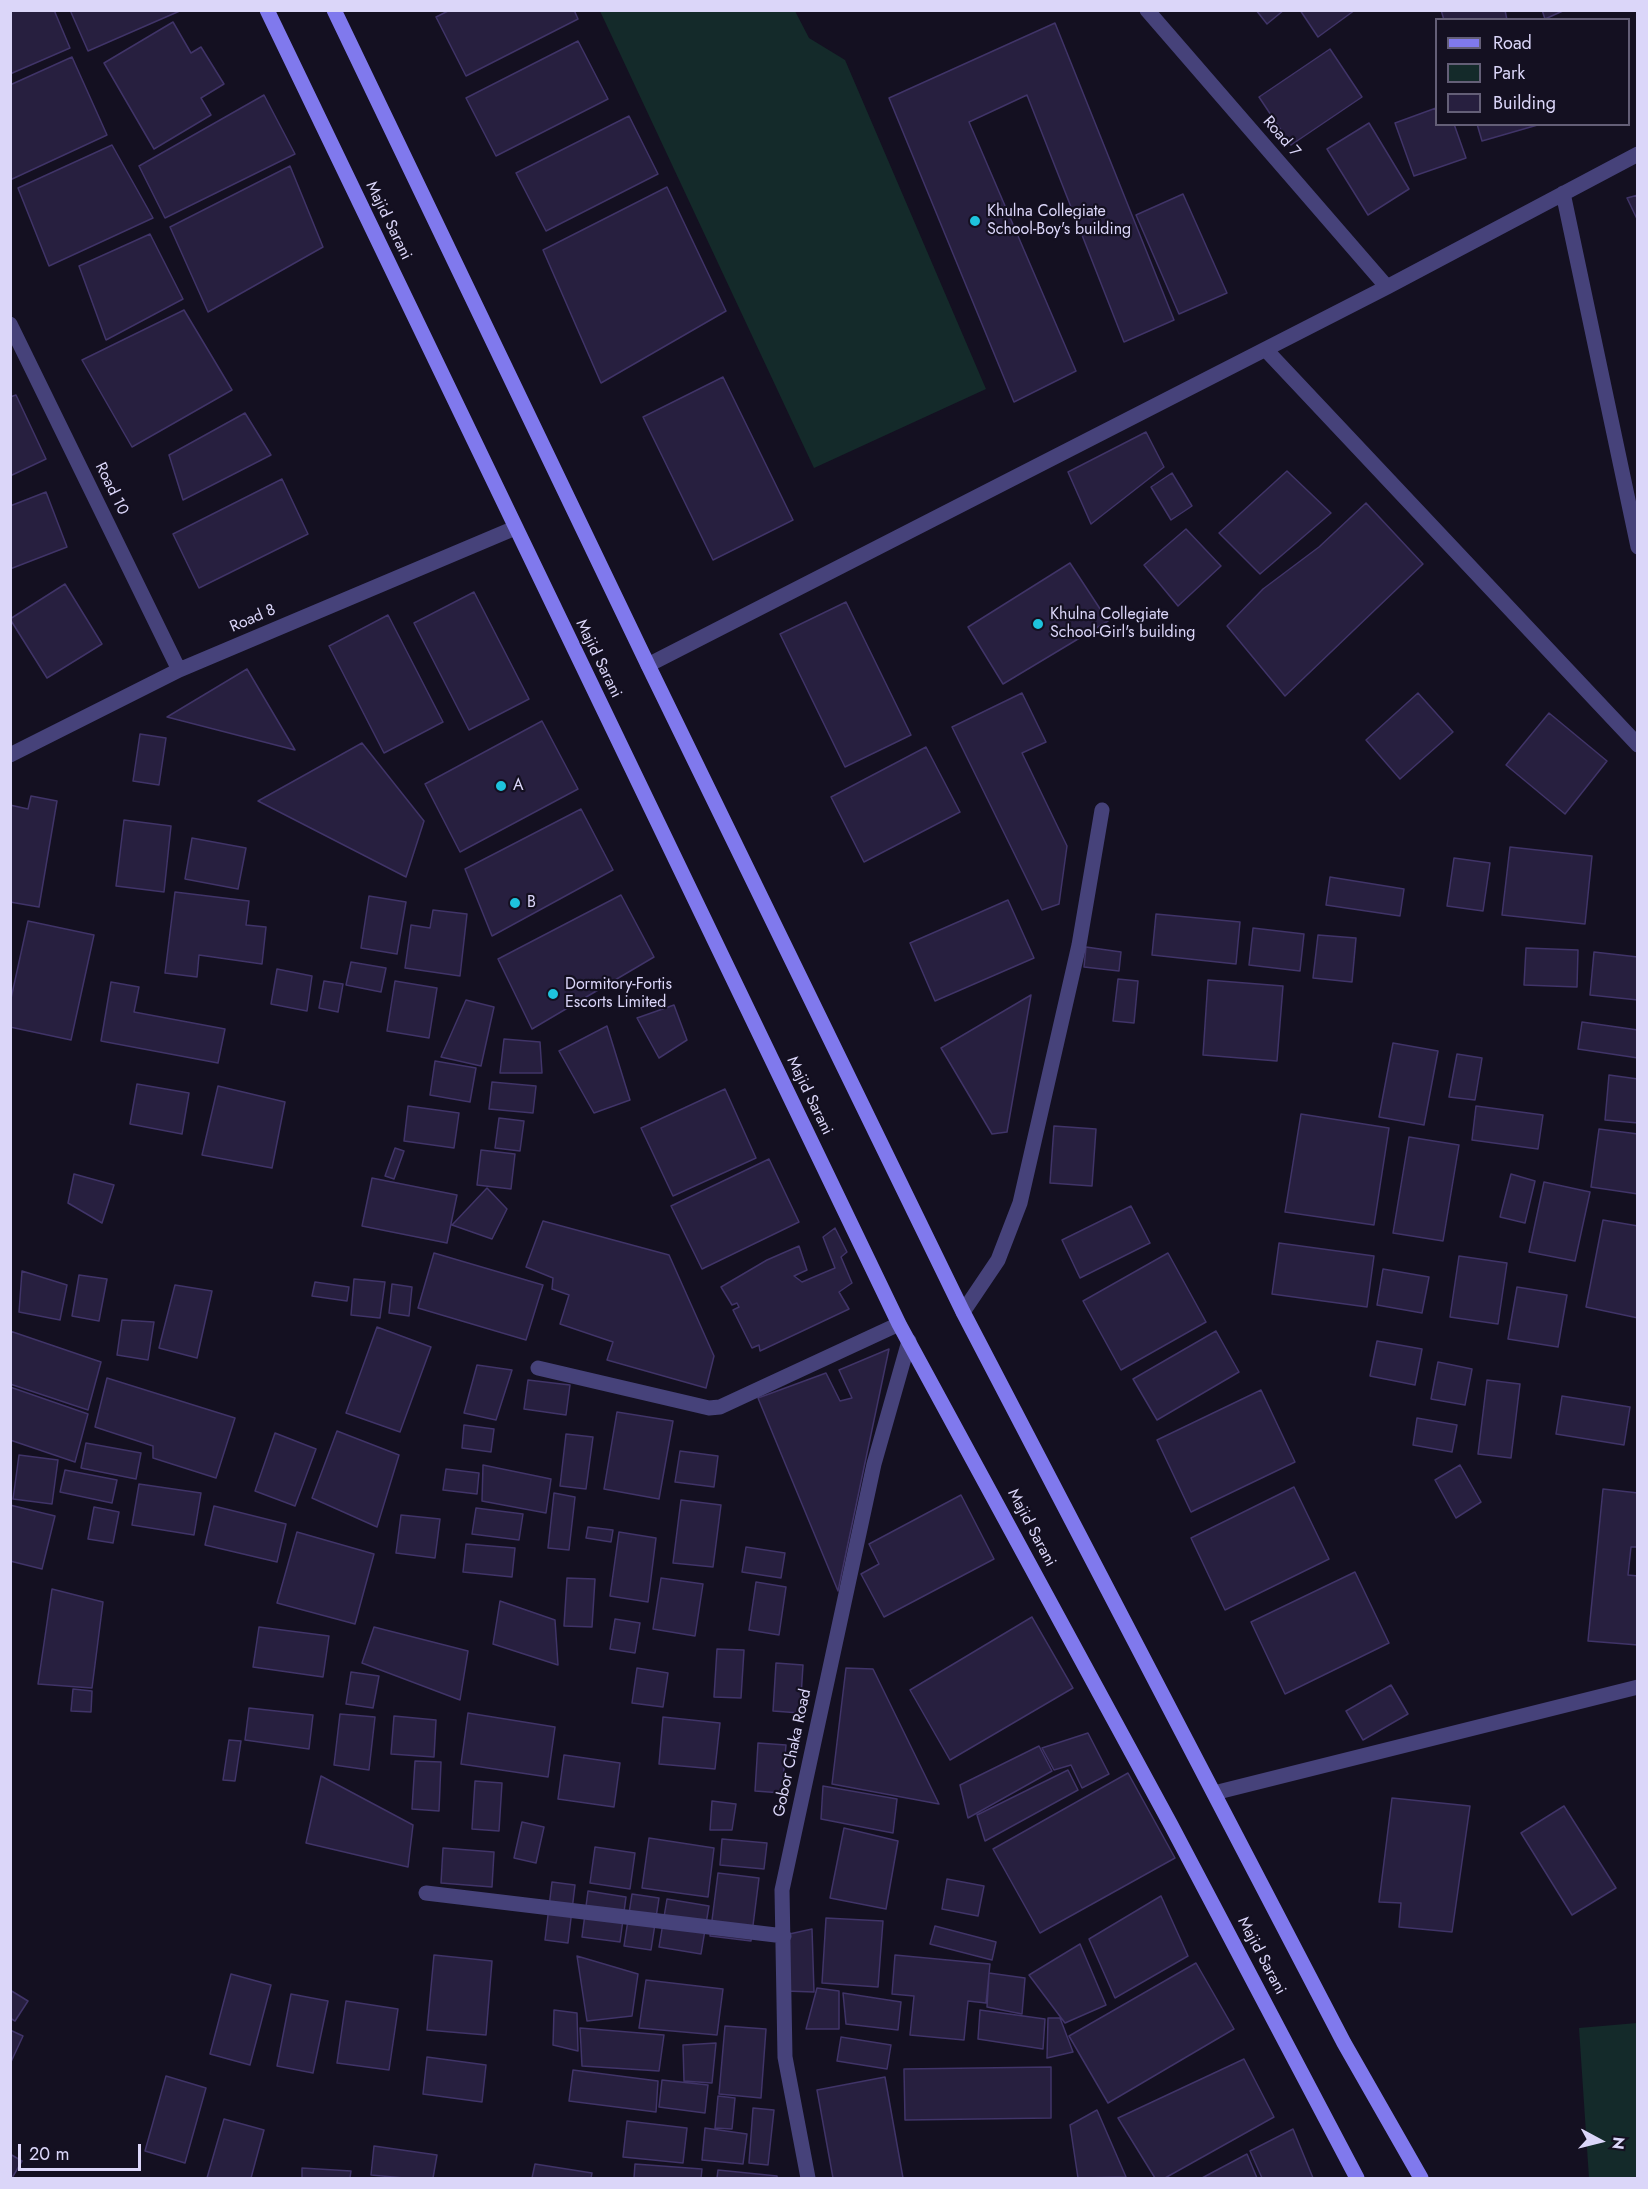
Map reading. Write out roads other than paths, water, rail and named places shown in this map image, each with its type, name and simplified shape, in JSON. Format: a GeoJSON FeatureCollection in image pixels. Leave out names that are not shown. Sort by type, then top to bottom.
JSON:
{"type":"FeatureCollection","features":[{"type":"Feature","properties":{"kind":"main road","name":"Majid Sarani"},"geometry":{"type":"LineString","coordinates":[[267,10],[899,1324],[1171,1825],[1358,2178]]}},
{"type":"Feature","properties":{"kind":"main road","name":"Majid Sarani"},"geometry":{"type":"LineString","coordinates":[[334,10],[648,665],[963,1312],[1344,2043],[1421,2178]]}},
{"type":"Feature","properties":{"kind":"street","name":"Road 7"},"geometry":{"type":"LineString","coordinates":[[1147,10],[1387,287]]}},
{"type":"Feature","properties":{"kind":"street"},"geometry":{"type":"LineString","coordinates":[[648,665],[1266,350],[1638,154]]}},
{"type":"Feature","properties":{"kind":"street"},"geometry":{"type":"LineString","coordinates":[[1563,193],[1638,547]]}},
{"type":"Feature","properties":{"kind":"street","name":"Road 10"},"geometry":{"type":"LineString","coordinates":[[10,324],[179,670]]}},
{"type":"Feature","properties":{"kind":"street"},"geometry":{"type":"LineString","coordinates":[[1266,350],[1638,745]]}},
{"type":"Feature","properties":{"kind":"street","name":"Road 8"},"geometry":{"type":"LineString","coordinates":[[10,755],[179,670],[515,528]]}},
{"type":"Feature","properties":{"kind":"street"},"geometry":{"type":"LineString","coordinates":[[963,1312],[998,1260],[1020,1203],[1079,945],[1102,810]]}},
{"type":"Feature","properties":{"kind":"street"},"geometry":{"type":"LineString","coordinates":[[538,1368],[709,1408],[720,1407],[899,1324]]}},
{"type":"Feature","properties":{"kind":"street","name":"Gobor Chaka Road"},"geometry":{"type":"LineString","coordinates":[[808,2178],[785,2057],[782,1890],[874,1464],[909,1341]]}},
{"type":"Feature","properties":{"kind":"street"},"geometry":{"type":"LineString","coordinates":[[1214,1793],[1638,1687]]}},
{"type":"Feature","properties":{"kind":"street"},"geometry":{"type":"LineString","coordinates":[[426,1893],[784,1936]]}},
{"type":"Feature","properties":{"kind":"place","name":"Khulna Collegiate School-Boy's building"},"geometry":{"type":"Point","coordinates":[975,221]}},
{"type":"Feature","properties":{"kind":"place","name":"Khulna Collegiate School-Girl's building"},"geometry":{"type":"Point","coordinates":[1038,624]}},
{"type":"Feature","properties":{"kind":"place","name":"A"},"geometry":{"type":"Point","coordinates":[501,786]}},
{"type":"Feature","properties":{"kind":"place","name":"B"},"geometry":{"type":"Point","coordinates":[515,903]}},
{"type":"Feature","properties":{"kind":"place","name":"Dormitory-Fortis Escorts Limited"},"geometry":{"type":"Point","coordinates":[553,994]}}]}
